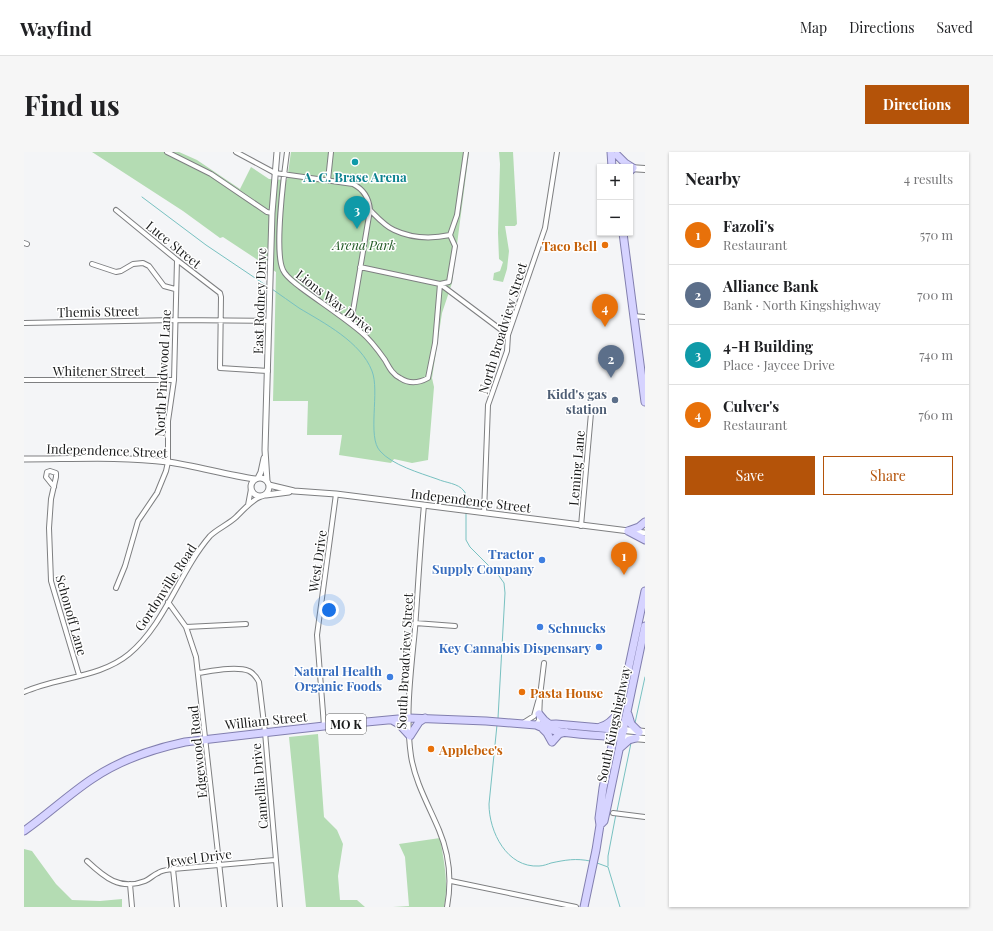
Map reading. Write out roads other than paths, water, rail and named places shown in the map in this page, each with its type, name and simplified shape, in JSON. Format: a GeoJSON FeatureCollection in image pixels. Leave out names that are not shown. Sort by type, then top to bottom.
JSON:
{"type":"FeatureCollection","features":[{"type":"Feature","properties":{"kind":"main road"},"geometry":{"type":"LineString","coordinates":[[613,164],[615,153]]}},
{"type":"Feature","properties":{"kind":"main road"},"geometry":{"type":"LineString","coordinates":[[615,153],[618,164]]}},
{"type":"Feature","properties":{"kind":"main road"},"geometry":{"type":"LineString","coordinates":[[615,153],[626,164]]}},
{"type":"Feature","properties":{"kind":"main road"},"geometry":{"type":"LineString","coordinates":[[633,169],[645,169]]}},
{"type":"Feature","properties":{"kind":"main road"},"geometry":{"type":"LineString","coordinates":[[623,236],[645,402]]}},
{"type":"Feature","properties":{"kind":"main road"},"geometry":{"type":"LineString","coordinates":[[628,531],[639,527],[645,522]]}},
{"type":"Feature","properties":{"kind":"main road"},"geometry":{"type":"LineString","coordinates":[[628,531],[645,540]]}},
{"type":"Feature","properties":{"kind":"main road","name":"South Kingshighway"},"geometry":{"type":"LineString","coordinates":[[584,907],[600,826],[598,818],[607,808],[611,749],[645,591]]}},
{"type":"Feature","properties":{"kind":"main road","name":"South Kingshighway"},"geometry":{"type":"LineString","coordinates":[[600,826],[604,821],[607,808],[645,626]]}},
{"type":"Feature","properties":{"kind":"main road"},"geometry":{"type":"LineString","coordinates":[[599,727],[606,726],[620,711]]}},
{"type":"Feature","properties":{"kind":"main road"},"geometry":{"type":"LineString","coordinates":[[620,748],[640,734],[631,724],[627,713]]}},
{"type":"Feature","properties":{"kind":"main road"},"geometry":{"type":"LineString","coordinates":[[539,714],[549,724]]}},
{"type":"Feature","properties":{"kind":"main road","name":"William Street"},"geometry":{"type":"LineString","coordinates":[[24,831],[109,768],[135,756],[165,746],[206,739],[409,718],[599,727],[615,733],[640,734],[645,739]]}},
{"type":"Feature","properties":{"kind":"main road"},"geometry":{"type":"LineString","coordinates":[[392,720],[399,724],[410,736],[419,722],[425,718]]}},
{"type":"Feature","properties":{"kind":"main road","name":"William Street"},"geometry":{"type":"LineString","coordinates":[[536,725],[543,729],[566,732],[601,735],[615,733]]}},
{"type":"Feature","properties":{"kind":"main road"},"geometry":{"type":"LineString","coordinates":[[543,729],[552,742],[559,734],[566,732]]}},
{"type":"Feature","properties":{"kind":"main road"},"geometry":{"type":"LineString","coordinates":[[601,735],[607,739],[611,749]]}},
{"type":"Feature","properties":{"kind":"street"},"geometry":{"type":"LineString","coordinates":[[167,152],[211,174],[267,212],[272,213]]}},
{"type":"Feature","properties":{"kind":"street"},"geometry":{"type":"LineString","coordinates":[[236,152],[270,172],[352,184],[361,188],[369,203],[370,210],[352,317],[349,321]]}},
{"type":"Feature","properties":{"kind":"street","name":"East Rodney Drive"},"geometry":{"type":"LineString","coordinates":[[268,483],[265,451],[272,213],[277,152]]}},
{"type":"Feature","properties":{"kind":"street","name":"Lions Way Drive"},"geometry":{"type":"LineString","coordinates":[[287,152],[280,240],[280,261],[282,270],[287,276],[315,298],[349,321],[366,336],[375,346],[395,375],[402,380],[420,382],[428,378],[435,342],[440,284]]}},
{"type":"Feature","properties":{"kind":"street"},"geometry":{"type":"LineString","coordinates":[[328,180],[331,152]]}},
{"type":"Feature","properties":{"kind":"street"},"geometry":{"type":"LineString","coordinates":[[360,267],[440,284],[449,282],[455,246],[450,235],[458,215],[466,152]]}},
{"type":"Feature","properties":{"kind":"street","name":"North Broadview Street"},"geometry":{"type":"LineString","coordinates":[[484,513],[488,405],[507,351],[508,335],[545,228],[557,152]]}},
{"type":"Feature","properties":{"kind":"street","name":"Luce Street"},"geometry":{"type":"LineString","coordinates":[[116,210],[176,260],[220,293],[221,320]]}},
{"type":"Feature","properties":{"kind":"street"},"geometry":{"type":"LineString","coordinates":[[370,210],[393,230],[412,237],[434,238],[450,235]]}},
{"type":"Feature","properties":{"kind":"street","name":"North Pindwood Lane"},"geometry":{"type":"LineString","coordinates":[[116,588],[125,566],[138,521],[160,488],[168,462],[168,421],[174,380],[176,260]]}},
{"type":"Feature","properties":{"kind":"street"},"geometry":{"type":"LineString","coordinates":[[92,264],[116,272],[121,271],[133,264],[143,263],[149,266],[164,286],[175,290]]}},
{"type":"Feature","properties":{"kind":"street"},"geometry":{"type":"LineString","coordinates":[[440,284],[508,335]]}},
{"type":"Feature","properties":{"kind":"street"},"geometry":{"type":"LineString","coordinates":[[633,316],[645,317]]}},
{"type":"Feature","properties":{"kind":"street","name":"Themis Street"},"geometry":{"type":"LineString","coordinates":[[24,323],[175,320],[269,321]]}},
{"type":"Feature","properties":{"kind":"street"},"geometry":{"type":"LineString","coordinates":[[221,320],[220,368],[268,371]]}},
{"type":"Feature","properties":{"kind":"street","name":"Whitener Street"},"geometry":{"type":"LineString","coordinates":[[24,380],[174,380]]}},
{"type":"Feature","properties":{"kind":"street","name":"Leming Lane"},"geometry":{"type":"LineString","coordinates":[[581,526],[591,413]]}},
{"type":"Feature","properties":{"kind":"street","name":"East Rodney Drive"},"geometry":{"type":"LineString","coordinates":[[256,479],[261,472],[265,451]]}},
{"type":"Feature","properties":{"kind":"street","name":"Independence Street"},"geometry":{"type":"LineString","coordinates":[[24,459],[135,459],[168,462],[256,479]]}},
{"type":"Feature","properties":{"kind":"street","name":"Independence Street"},"geometry":{"type":"LineString","coordinates":[[236,476],[245,481],[251,488]]}},
{"type":"Feature","properties":{"kind":"street"},"geometry":{"type":"LineString","coordinates":[[248,505],[251,484],[256,479],[262,478],[268,483],[270,489],[263,496],[255,495],[251,488]]}},
{"type":"Feature","properties":{"kind":"street","name":"Independence Street"},"geometry":{"type":"LineString","coordinates":[[268,483],[294,491],[336,494],[645,533]]}},
{"type":"Feature","properties":{"kind":"street","name":"Schonoff Lane"},"geometry":{"type":"LineString","coordinates":[[54,487],[51,499],[49,528],[51,581],[79,676]]}},
{"type":"Feature","properties":{"kind":"street","name":"Independence Street"},"geometry":{"type":"LineString","coordinates":[[263,496],[294,491]]}},
{"type":"Feature","properties":{"kind":"street","name":"West Drive"},"geometry":{"type":"LineString","coordinates":[[324,726],[317,635],[336,494]]}},
{"type":"Feature","properties":{"kind":"street","name":"Gordonville Road"},"geometry":{"type":"LineString","coordinates":[[24,692],[45,684],[79,676],[108,666],[128,655],[149,633],[194,558],[209,538],[215,531],[232,520],[248,505],[263,496]]}},
{"type":"Feature","properties":{"kind":"street","name":"South Broadview Street"},"geometry":{"type":"LineString","coordinates":[[424,505],[409,700],[410,736],[414,766],[428,808],[445,846],[451,881],[447,907]]}},
{"type":"Feature","properties":{"kind":"street","name":"Edgewood Road"},"geometry":{"type":"LineString","coordinates":[[168,602],[186,626],[196,657],[224,907]]}},
{"type":"Feature","properties":{"kind":"street"},"geometry":{"type":"LineString","coordinates":[[415,623],[455,626]]}},
{"type":"Feature","properties":{"kind":"street"},"geometry":{"type":"LineString","coordinates":[[186,626],[246,624]]}},
{"type":"Feature","properties":{"kind":"street"},"geometry":{"type":"LineString","coordinates":[[536,725],[538,722],[544,663]]}},
{"type":"Feature","properties":{"kind":"street","name":"Camellia Drive"},"geometry":{"type":"LineString","coordinates":[[198,673],[240,669],[250,671],[259,682],[265,732],[280,907]]}},
{"type":"Feature","properties":{"kind":"street"},"geometry":{"type":"LineString","coordinates":[[522,724],[534,716],[540,696]]}},
{"type":"Feature","properties":{"kind":"street"},"geometry":{"type":"LineString","coordinates":[[607,808],[621,814],[645,817]]}},
{"type":"Feature","properties":{"kind":"street","name":"Jewel Drive"},"geometry":{"type":"LineString","coordinates":[[87,861],[108,879],[121,884],[130,884],[146,881],[158,873],[173,869],[275,860]]}},
{"type":"Feature","properties":{"kind":"street"},"geometry":{"type":"LineString","coordinates":[[173,869],[177,907]]}},
{"type":"Feature","properties":{"kind":"street"},"geometry":{"type":"LineString","coordinates":[[451,881],[576,907]]}},
{"type":"Feature","properties":{"kind":"street"},"geometry":{"type":"LineString","coordinates":[[130,884],[132,907]]}},
{"type":"Feature","properties":{"kind":"waterway"},"geometry":{"type":"LineString","coordinates":[[142,197],[206,245],[267,286]]}},
{"type":"Feature","properties":{"kind":"waterway"},"geometry":{"type":"LineString","coordinates":[[272,289],[341,334],[351,342],[367,361],[372,371],[374,380],[374,435],[376,444],[380,451],[385,456],[407,468],[459,486],[466,495],[467,509]]}},
{"type":"Feature","properties":{"kind":"waterway"},"geometry":{"type":"LineString","coordinates":[[466,512],[466,540],[470,547],[504,583],[505,593],[498,718]]}},
{"type":"Feature","properties":{"kind":"waterway"},"geometry":{"type":"LineString","coordinates":[[635,723],[645,677]]}},
{"type":"Feature","properties":{"kind":"waterway"},"geometry":{"type":"LineString","coordinates":[[497,725],[489,804],[492,826],[502,846],[509,855],[528,865],[541,866],[570,860],[590,861]]}},
{"type":"Feature","properties":{"kind":"waterway"},"geometry":{"type":"LineString","coordinates":[[617,811],[631,743]]}},
{"type":"Feature","properties":{"kind":"waterway"},"geometry":{"type":"LineString","coordinates":[[608,866],[608,856],[616,814]]}},
{"type":"Feature","properties":{"kind":"waterway"},"geometry":{"type":"LineString","coordinates":[[597,863],[608,867],[620,907]]}},
{"type":"Feature","properties":{"kind":"place","name":"A. C. Brase Arena"},"geometry":{"type":"Point","coordinates":[355,162]}},
{"type":"Feature","properties":{"kind":"place","name":"4-H Building"},"geometry":{"type":"Point","coordinates":[357,229]}},
{"type":"Feature","properties":{"kind":"place","name":"Taco Bell"},"geometry":{"type":"Point","coordinates":[605,245]}},
{"type":"Feature","properties":{"kind":"place","name":"Culver's"},"geometry":{"type":"Point","coordinates":[605,327]}},
{"type":"Feature","properties":{"kind":"place","name":"Alliance Bank"},"geometry":{"type":"Point","coordinates":[611,378]}},
{"type":"Feature","properties":{"kind":"place","name":"Kidd's gas station"},"geometry":{"type":"Point","coordinates":[615,400]}},
{"type":"Feature","properties":{"kind":"place","name":"Tractor Supply Company"},"geometry":{"type":"Point","coordinates":[542,560]}},
{"type":"Feature","properties":{"kind":"place","name":"Fazoli's"},"geometry":{"type":"Point","coordinates":[624,575]}},
{"type":"Feature","properties":{"kind":"place","name":"Schnucks"},"geometry":{"type":"Point","coordinates":[540,627]}},
{"type":"Feature","properties":{"kind":"place","name":"Key Cannabis Dispensary"},"geometry":{"type":"Point","coordinates":[599,647]}},
{"type":"Feature","properties":{"kind":"place","name":"Natural Health Organic Foods"},"geometry":{"type":"Point","coordinates":[390,677]}},
{"type":"Feature","properties":{"kind":"place","name":"Pasta House"},"geometry":{"type":"Point","coordinates":[522,692]}},
{"type":"Feature","properties":{"kind":"place","name":"Applebee's"},"geometry":{"type":"Point","coordinates":[431,749]}},
{"type":"Feature","properties":{"kind":"park label","name":"Arena Park"},"geometry":{"type":"Point","coordinates":[364,244]}}]}
